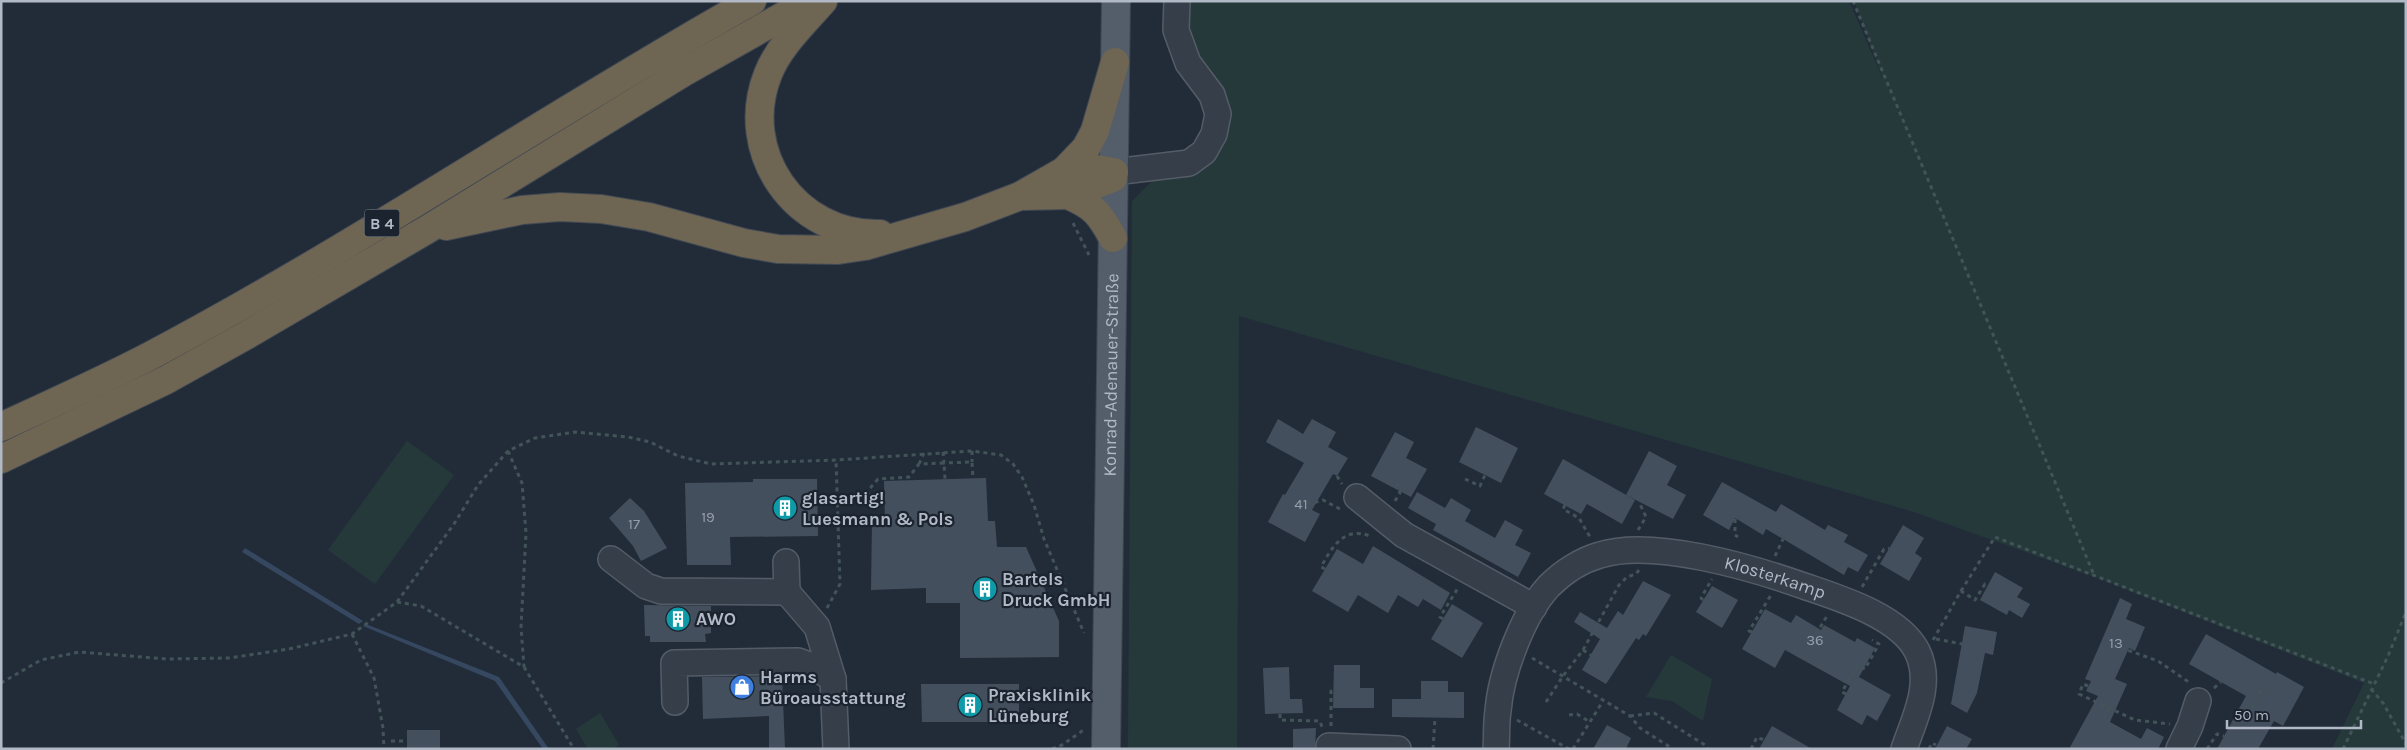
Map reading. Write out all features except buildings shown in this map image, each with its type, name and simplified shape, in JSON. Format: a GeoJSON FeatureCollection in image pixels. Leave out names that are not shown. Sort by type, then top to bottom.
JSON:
{"type":"FeatureCollection","features":[{"type":"Feature","properties":{"kind":"highway","name":"B 4"},"geometry":{"type":"LineString","coordinates":[[1,427],[149,356],[230,312],[409,208],[668,49],[752,1]]}},
{"type":"Feature","properties":{"kind":"highway","name":"B 4"},"geometry":{"type":"LineString","coordinates":[[1,459],[166,380],[245,336],[428,229],[684,72],[810,1]]}},
{"type":"Feature","properties":{"kind":"highway"},"geometry":{"type":"LineString","coordinates":[[824,1],[782,48],[768,73],[759,104],[759,133],[768,164],[787,194],[810,214],[838,228],[865,234],[909,233]]}},
{"type":"Feature","properties":{"kind":"highway"},"geometry":{"type":"LineString","coordinates":[[1066,183],[1096,131],[1115,62]]}},
{"type":"Feature","properties":{"kind":"highway"},"geometry":{"type":"LineString","coordinates":[[428,229],[522,210],[560,207],[600,209],[649,217],[744,243],[778,249],[838,250],[865,246],[964,217],[1020,196],[1066,183],[1090,168],[1114,175]]}},
{"type":"Feature","properties":{"kind":"highway"},"geometry":{"type":"LineString","coordinates":[[1066,183],[1096,211],[1113,238]]}},
{"type":"Feature","properties":{"kind":"main road","name":"Konrad-Adenauer-Straße"},"geometry":{"type":"LineString","coordinates":[[1099,739],[1113,238],[1116,1]]}},
{"type":"Feature","properties":{"kind":"street"},"geometry":{"type":"LineString","coordinates":[[1114,175],[1189,163],[1204,152],[1214,134],[1218,114],[1212,95],[1188,63],[1176,30],[1177,1]]}},
{"type":"Feature","properties":{"kind":"street"},"geometry":{"type":"LineString","coordinates":[[1356,497],[1404,536],[1534,607]]}},
{"type":"Feature","properties":{"kind":"street","name":"Klosterkamp"},"geometry":{"type":"LineString","coordinates":[[1496,749],[1498,710],[1514,648],[1534,607],[1549,586],[1572,567],[1601,554],[1639,542],[1723,561],[1782,578],[1845,601],[1894,625],[1908,638],[1926,645],[1924,685],[1904,749]]}},
{"type":"Feature","properties":{"kind":"street"},"geometry":{"type":"LineString","coordinates":[[610,559],[646,586],[661,591],[787,592]]}},
{"type":"Feature","properties":{"kind":"street"},"geometry":{"type":"LineString","coordinates":[[786,562],[787,592],[817,627],[833,679],[836,749]]}},
{"type":"Feature","properties":{"kind":"street"},"geometry":{"type":"LineString","coordinates":[[675,702],[674,663],[798,661],[815,667],[833,679]]}},
{"type":"Feature","properties":{"kind":"street"},"geometry":{"type":"LineString","coordinates":[[2179,749],[2190,726],[2196,693]]}},
{"type":"Feature","properties":{"kind":"street"},"geometry":{"type":"LineString","coordinates":[[1330,746],[1398,749]]}},
{"type":"Feature","properties":{"kind":"path"},"geometry":{"type":"LineString","coordinates":[[1853,1],[2094,575]]}},
{"type":"Feature","properties":{"kind":"path"},"geometry":{"type":"LineString","coordinates":[[1,683],[41,660],[79,652],[167,659],[229,658],[289,649],[352,634],[396,602],[454,524],[478,485],[508,452],[534,438],[575,432],[628,437],[650,442],[678,456],[711,464],[836,460],[972,451],[986,451],[1001,455],[1013,464],[1022,477],[1034,504],[1044,539],[1086,634]]}},
{"type":"Feature","properties":{"kind":"path"},"geometry":{"type":"LineString","coordinates":[[972,451],[973,479]]}},
{"type":"Feature","properties":{"kind":"path"},"geometry":{"type":"LineString","coordinates":[[508,452],[522,483],[526,533],[521,627],[524,668]]}},
{"type":"Feature","properties":{"kind":"path"},"geometry":{"type":"LineString","coordinates":[[943,452],[945,479]]}},
{"type":"Feature","properties":{"kind":"path"},"geometry":{"type":"LineString","coordinates":[[884,496],[865,494],[878,479],[909,477],[925,453]]}},
{"type":"Feature","properties":{"kind":"path"},"geometry":{"type":"LineString","coordinates":[[817,627],[840,584],[836,460]]}},
{"type":"Feature","properties":{"kind":"path"},"geometry":{"type":"LineString","coordinates":[[919,464],[972,462]]}},
{"type":"Feature","properties":{"kind":"path"},"geometry":{"type":"LineString","coordinates":[[1466,478],[1480,486],[1485,475]]}},
{"type":"Feature","properties":{"kind":"path"},"geometry":{"type":"LineString","coordinates":[[1301,504],[1303,500],[1310,504],[1323,500],[1348,514],[1356,497]]}},
{"type":"Feature","properties":{"kind":"path"},"geometry":{"type":"LineString","coordinates":[[1546,702],[1583,650],[1619,585],[1627,577],[1636,574],[1642,566],[1639,542],[1646,517],[1639,502]]}},
{"type":"Feature","properties":{"kind":"path"},"geometry":{"type":"LineString","coordinates":[[1565,505],[1563,509],[1579,518],[1601,554]]}},
{"type":"Feature","properties":{"kind":"path"},"geometry":{"type":"LineString","coordinates":[[1735,519],[1735,535],[1738,537]]}},
{"type":"Feature","properties":{"kind":"path"},"geometry":{"type":"LineString","coordinates":[[1325,569],[1321,567],[1333,545],[1341,538],[1354,532],[1373,538]]}},
{"type":"Feature","properties":{"kind":"path"},"geometry":{"type":"LineString","coordinates":[[1926,645],[1995,537],[2374,684]]}},
{"type":"Feature","properties":{"kind":"path"},"geometry":{"type":"LineString","coordinates":[[1816,640],[1813,639],[1845,601],[1884,549],[1890,548]]}},
{"type":"Feature","properties":{"kind":"path"},"geometry":{"type":"LineString","coordinates":[[1443,619],[1440,617],[1468,571]]}},
{"type":"Feature","properties":{"kind":"path"},"geometry":{"type":"LineString","coordinates":[[1752,632],[1750,631],[1782,578]]}},
{"type":"Feature","properties":{"kind":"path"},"geometry":{"type":"LineString","coordinates":[[1961,591],[1975,600],[1986,584],[1988,586]]}},
{"type":"Feature","properties":{"kind":"path"},"geometry":{"type":"LineString","coordinates":[[396,602],[421,606],[524,668],[574,749]]}},
{"type":"Feature","properties":{"kind":"path"},"geometry":{"type":"LineString","coordinates":[[2343,749],[2406,612]]}},
{"type":"Feature","properties":{"kind":"path"},"geometry":{"type":"LineString","coordinates":[[352,634],[374,678],[383,728],[384,749]]}},
{"type":"Feature","properties":{"kind":"path"},"geometry":{"type":"LineString","coordinates":[[1846,694],[1842,692],[1857,666],[1865,669],[1879,644],[1872,640]]}},
{"type":"Feature","properties":{"kind":"path"},"geometry":{"type":"LineString","coordinates":[[2116,643],[2116,646],[2158,661],[2196,693]]}},
{"type":"Feature","properties":{"kind":"path"},"geometry":{"type":"LineString","coordinates":[[1926,645],[1962,644]]}},
{"type":"Feature","properties":{"kind":"path"},"geometry":{"type":"LineString","coordinates":[[1514,648],[1630,716],[1640,728],[1673,749]]}},
{"type":"Feature","properties":{"kind":"path"},"geometry":{"type":"LineString","coordinates":[[1583,650],[1591,655]]}},
{"type":"Feature","properties":{"kind":"path"},"geometry":{"type":"LineString","coordinates":[[2088,686],[2083,684],[2079,694],[2135,720],[2190,726]]}},
{"type":"Feature","properties":{"kind":"path"},"geometry":{"type":"LineString","coordinates":[[2248,715],[2262,689],[2267,691]]}},
{"type":"Feature","properties":{"kind":"path"},"geometry":{"type":"LineString","coordinates":[[2371,689],[2383,703],[2406,744]]}},
{"type":"Feature","properties":{"kind":"path"},"geometry":{"type":"LineString","coordinates":[[1330,746],[1331,691],[1333,691]]}},
{"type":"Feature","properties":{"kind":"path"},"geometry":{"type":"LineString","coordinates":[[783,700],[794,700]]}},
{"type":"Feature","properties":{"kind":"path"},"geometry":{"type":"LineString","coordinates":[[1576,748],[1603,701]]}},
{"type":"Feature","properties":{"kind":"path"},"geometry":{"type":"LineString","coordinates":[[2104,719],[2109,709]]}},
{"type":"Feature","properties":{"kind":"path"},"geometry":{"type":"LineString","coordinates":[[1498,710],[1569,749]]}},
{"type":"Feature","properties":{"kind":"path"},"geometry":{"type":"LineString","coordinates":[[1630,716],[1654,713],[1705,745],[1708,749]]}},
{"type":"Feature","properties":{"kind":"path"},"geometry":{"type":"LineString","coordinates":[[1280,714],[1280,720],[1320,721],[1330,746]]}},
{"type":"Feature","properties":{"kind":"path"},"geometry":{"type":"LineString","coordinates":[[1570,715],[1577,714],[1590,722]]}},
{"type":"Feature","properties":{"kind":"path"},"geometry":{"type":"LineString","coordinates":[[1433,749],[1435,718]]}},
{"type":"Feature","properties":{"kind":"path"},"geometry":{"type":"LineString","coordinates":[[1052,749],[1062,746],[1084,729],[1099,739]]}},
{"type":"Feature","properties":{"kind":"path"},"geometry":{"type":"LineString","coordinates":[[2206,749],[2217,734],[2224,736]]}},
{"type":"Feature","properties":{"kind":"path"},"geometry":{"type":"LineString","coordinates":[[1751,749],[1757,737],[1764,740]]}},
{"type":"Feature","properties":{"kind":"path"},"geometry":{"type":"LineString","coordinates":[[391,741],[407,741]]}},
{"type":"Feature","properties":{"kind":"path"},"geometry":{"type":"LineString","coordinates":[[1929,749],[1932,743],[1936,745]]}},
{"type":"Feature","properties":{"kind":"path"},"geometry":{"type":"LineString","coordinates":[[1663,749],[1666,744]]}},
{"type":"Feature","properties":{"kind":"green space"},"geometry":{"type":"Polygon","coordinates":[[[1184,1],[1849,1],[1883,79],[1854,1],[2406,1],[2406,749],[2332,749],[2364,683],[2095,577],[1914,512],[1239,316],[1237,749],[1128,749],[1132,201],[1154,179],[1224,140],[1194,61],[1184,1]]]}},
{"type":"Feature","properties":{"kind":"green space"},"geometry":{"type":"Polygon","coordinates":[[[407,441],[454,475],[375,584],[328,550],[407,441]]]}},
{"type":"Feature","properties":{"kind":"green space"},"geometry":{"type":"Polygon","coordinates":[[[1671,655],[1712,679],[1703,721],[1672,701],[1646,697],[1671,655]]]}},
{"type":"Feature","properties":{"kind":"green space"},"geometry":{"type":"Polygon","coordinates":[[[600,713],[619,745],[613,749],[588,749],[576,729],[600,713]]]}},
{"type":"Feature","properties":{"kind":"water"},"geometry":{"type":"Polygon","coordinates":[[[245,548],[363,621],[359,624],[242,552],[245,548]]]}},
{"type":"Feature","properties":{"kind":"water"},"geometry":{"type":"Polygon","coordinates":[[[366,624],[499,677],[549,749],[543,749],[495,681],[363,626],[366,624]]]}},
{"type":"Feature","properties":{"kind":"place","name":"glasartig! Luesmann & Pols"},"geometry":{"type":"Point","coordinates":[785,508]}},
{"type":"Feature","properties":{"kind":"place","name":"Bartels Druck GmbH"},"geometry":{"type":"Point","coordinates":[985,589]}},
{"type":"Feature","properties":{"kind":"place","name":"AWO"},"geometry":{"type":"Point","coordinates":[678,619]}},
{"type":"Feature","properties":{"kind":"place","name":"Harms Büroausstattung"},"geometry":{"type":"Point","coordinates":[742,687]}},
{"type":"Feature","properties":{"kind":"place","name":"Praxisklinik Lüneburg"},"geometry":{"type":"Point","coordinates":[970,705]}}]}
